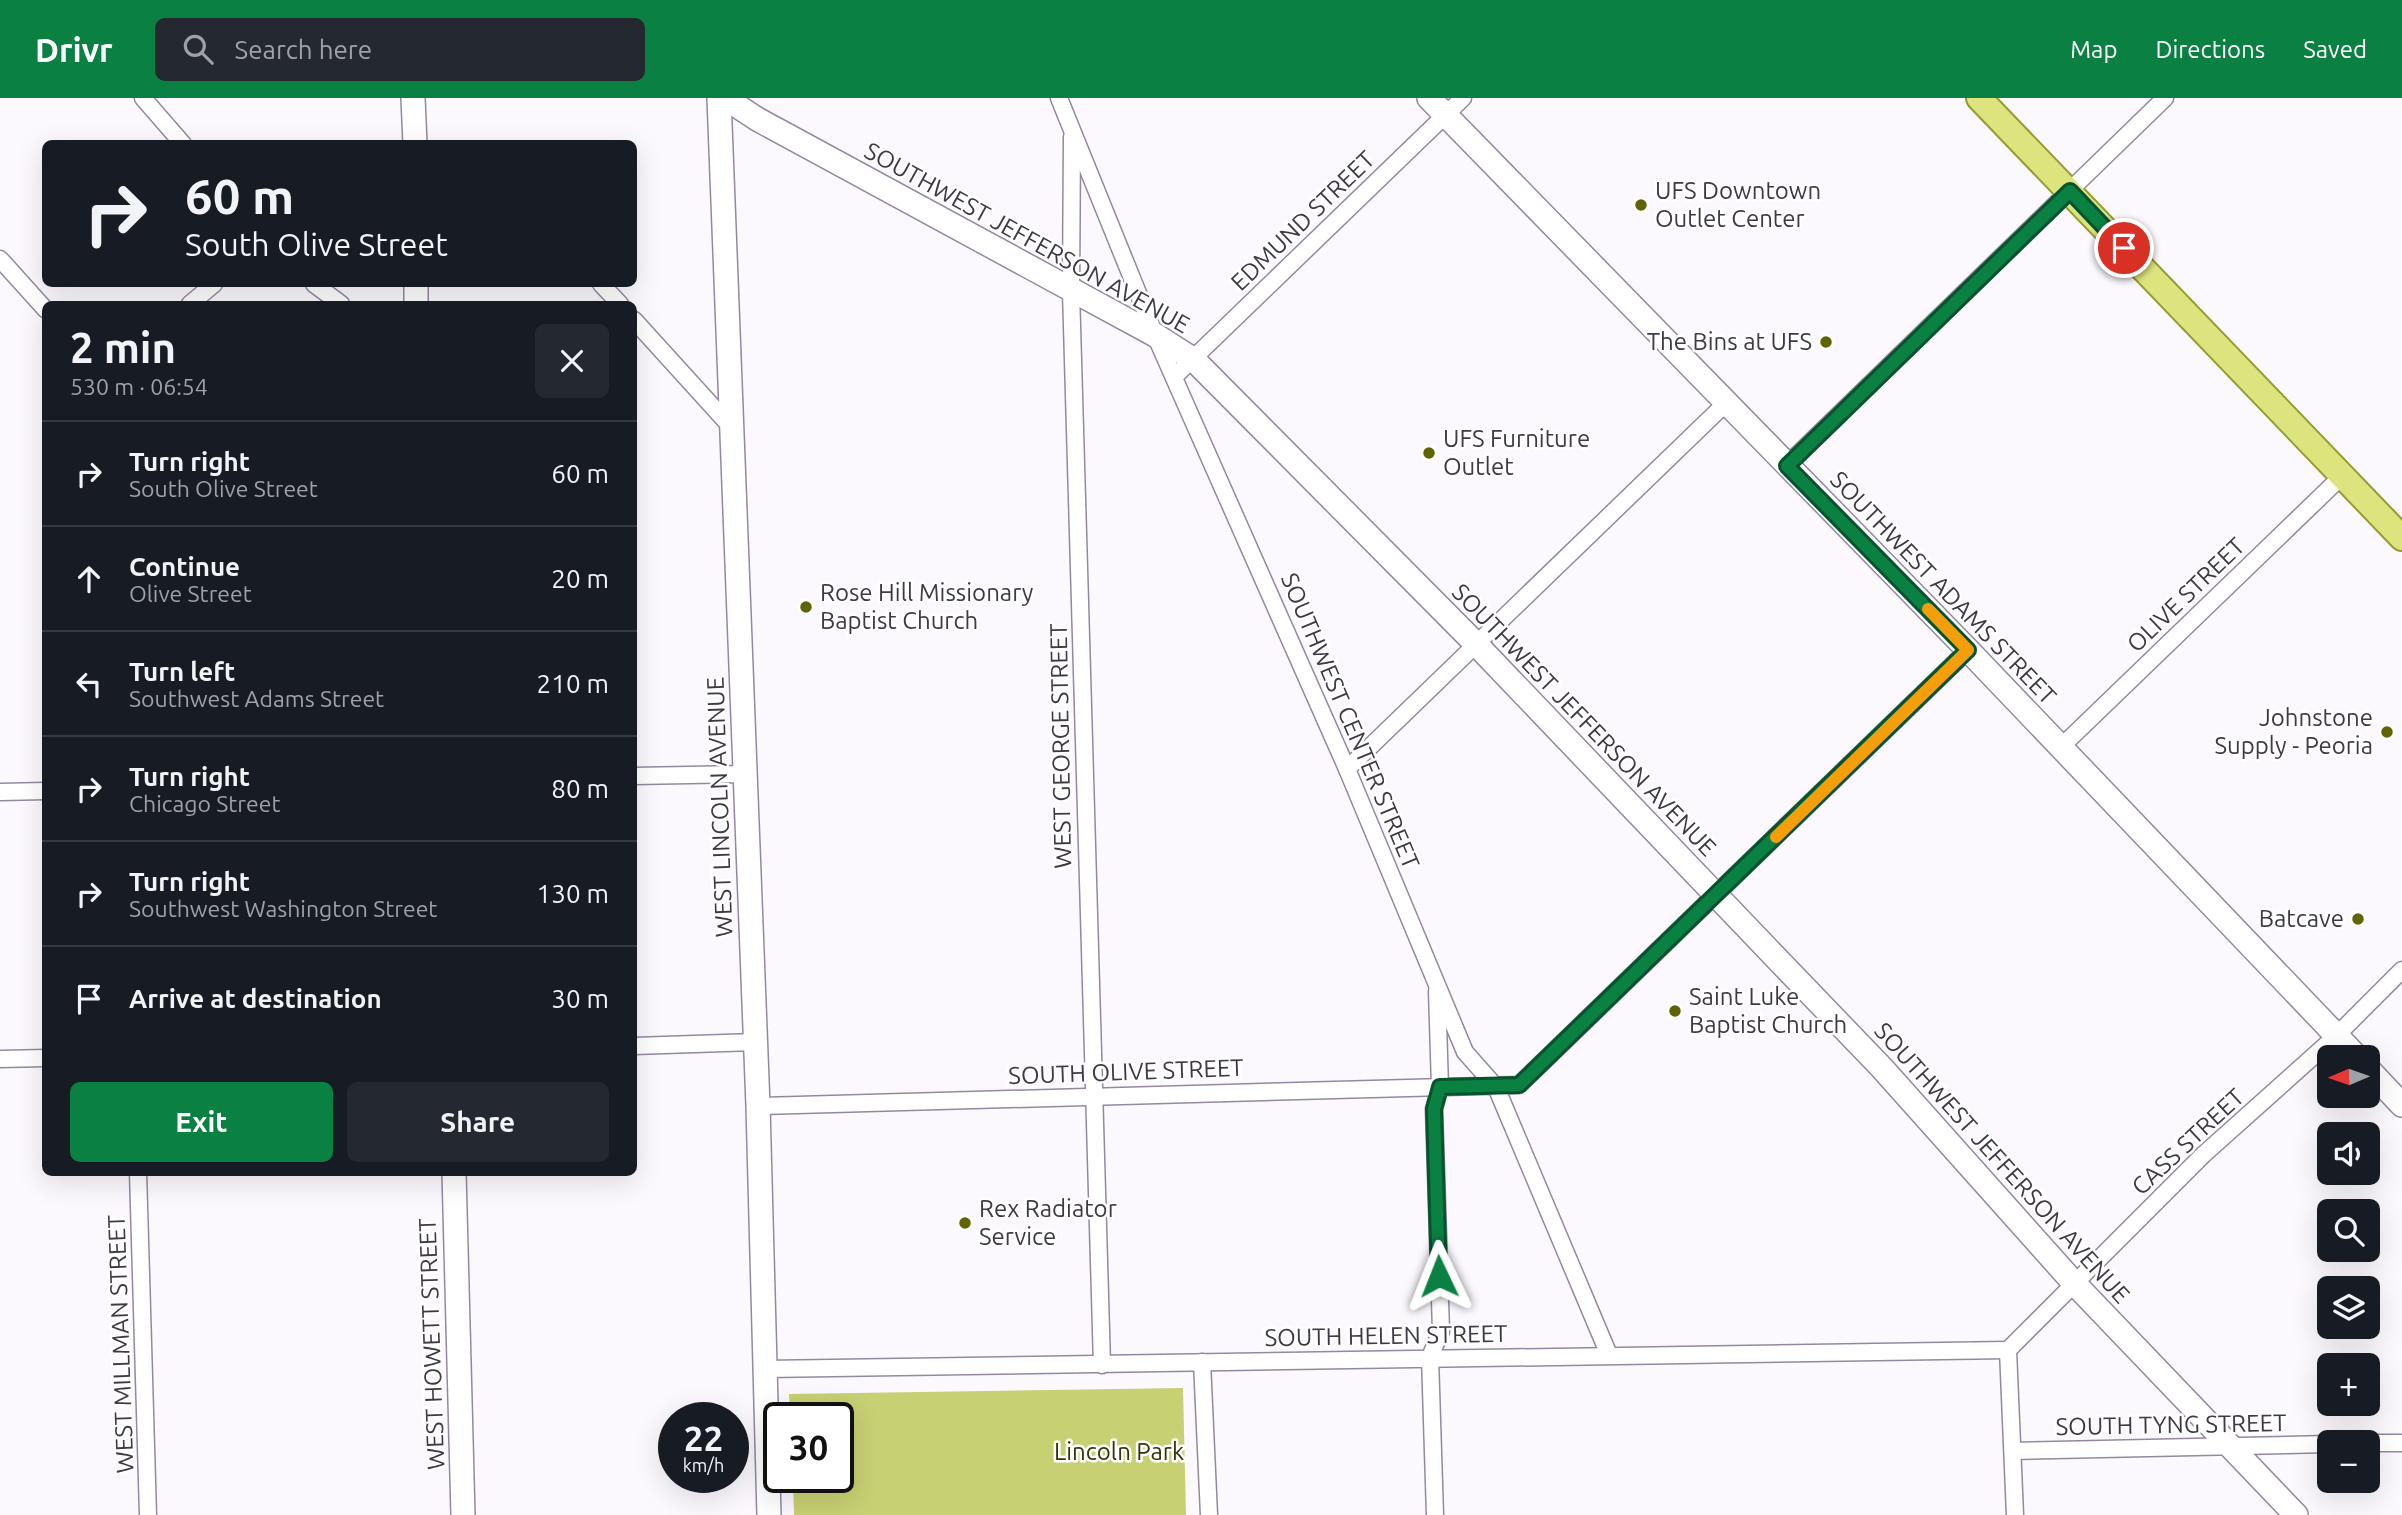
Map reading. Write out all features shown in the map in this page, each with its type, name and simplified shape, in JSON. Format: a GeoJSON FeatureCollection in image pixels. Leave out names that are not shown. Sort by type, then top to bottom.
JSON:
{"type":"FeatureCollection","features":[{"type":"Feature","properties":{"kind":"main road"},"geometry":{"type":"LineString","coordinates":[[413,98],[415,140]]}},
{"type":"Feature","properties":{"kind":"main road","name":"WEST LINCOLN AVENUE"},"geometry":{"type":"LineString","coordinates":[[719,98],[758,1106],[769,1515]]}},
{"type":"Feature","properties":{"kind":"main road","name":"SOUTHWEST JEFFERSON AVENUE"},"geometry":{"type":"LineString","coordinates":[[725,98],[757,119],[1156,335],[1194,359],[1476,644],[1882,1068],[2074,1283],[2296,1515]]}},
{"type":"Feature","properties":{"kind":"main road","name":"SOUTHWEST ADAMS STREET"},"geometry":{"type":"LineString","coordinates":[[1429,98],[1968,650],[2345,1045]]}},
{"type":"Feature","properties":{"kind":"main road"},"geometry":{"type":"LineString","coordinates":[[1979,98],[2402,538]]}},
{"type":"Feature","properties":{"kind":"main road"},"geometry":{"type":"LineString","coordinates":[[2380,1082],[2402,1105]]}},
{"type":"Feature","properties":{"kind":"main road","name":"WEST HOWETT STREET"},"geometry":{"type":"LineString","coordinates":[[454,1176],[463,1515]]}},
{"type":"Feature","properties":{"kind":"street"},"geometry":{"type":"LineString","coordinates":[[143,98],[180,140]]}},
{"type":"Feature","properties":{"kind":"street","name":"SOUTHWEST CENTER STREET"},"geometry":{"type":"LineString","coordinates":[[1059,98],[1156,335],[1347,769],[1465,1052],[1496,1087],[1609,1356]]}},
{"type":"Feature","properties":{"kind":"street","name":"EDMUND STREET"},"geometry":{"type":"LineString","coordinates":[[1175,376],[1463,98]]}},
{"type":"Feature","properties":{"kind":"street"},"geometry":{"type":"LineString","coordinates":[[1787,466],[2165,98]]}},
{"type":"Feature","properties":{"kind":"street","name":"WEST GEORGE STREET"},"geometry":{"type":"LineString","coordinates":[[1072,127],[1072,291],[1102,1365]]}},
{"type":"Feature","properties":{"kind":"street"},"geometry":{"type":"LineString","coordinates":[[0,259],[42,306]]}},
{"type":"Feature","properties":{"kind":"street"},"geometry":{"type":"LineString","coordinates":[[194,301],[210,287]]}},
{"type":"Feature","properties":{"kind":"street"},"geometry":{"type":"LineString","coordinates":[[318,287],[337,301]]}},
{"type":"Feature","properties":{"kind":"street"},"geometry":{"type":"LineString","coordinates":[[604,287],[617,301]]}},
{"type":"Feature","properties":{"kind":"street"},"geometry":{"type":"LineString","coordinates":[[637,323],[733,429]]}},
{"type":"Feature","properties":{"kind":"street"},"geometry":{"type":"LineString","coordinates":[[1347,769],[1726,404]]}},
{"type":"Feature","properties":{"kind":"street","name":"OLIVE STREET"},"geometry":{"type":"LineString","coordinates":[[2061,747],[2342,476]]}},
{"type":"Feature","properties":{"kind":"street"},"geometry":{"type":"LineString","coordinates":[[1496,1087],[1519,1085],[1968,650]]}},
{"type":"Feature","properties":{"kind":"street"},"geometry":{"type":"LineString","coordinates":[[637,776],[744,774]]}},
{"type":"Feature","properties":{"kind":"street"},"geometry":{"type":"LineString","coordinates":[[0,792],[42,791]]}},
{"type":"Feature","properties":{"kind":"street","name":"CASS STREET"},"geometry":{"type":"LineString","coordinates":[[2008,1350],[2203,1155],[2336,1036],[2402,970]]}},
{"type":"Feature","properties":{"kind":"street"},"geometry":{"type":"LineString","coordinates":[[1435,1515],[1430,1357],[1441,1331],[1434,1109],[1440,1087],[1436,978]]}},
{"type":"Feature","properties":{"kind":"street"},"geometry":{"type":"LineString","coordinates":[[637,1046],[755,1042]]}},
{"type":"Feature","properties":{"kind":"street"},"geometry":{"type":"LineString","coordinates":[[0,1059],[42,1058]]}},
{"type":"Feature","properties":{"kind":"street","name":"SOUTH OLIVE STREET"},"geometry":{"type":"LineString","coordinates":[[758,1106],[1095,1095],[1496,1087]]}},
{"type":"Feature","properties":{"kind":"street","name":"WEST MILLMAN STREET"},"geometry":{"type":"LineString","coordinates":[[138,1176],[148,1515]]}},
{"type":"Feature","properties":{"kind":"street"},"geometry":{"type":"LineString","coordinates":[[2008,1350],[2015,1515]]}},
{"type":"Feature","properties":{"kind":"street","name":"SOUTH HELEN STREET"},"geometry":{"type":"LineString","coordinates":[[765,1368],[2008,1350]]}},
{"type":"Feature","properties":{"kind":"street"},"geometry":{"type":"LineString","coordinates":[[1202,1362],[1209,1515]]}},
{"type":"Feature","properties":{"kind":"street"},"geometry":{"type":"LineString","coordinates":[[2380,1443],[2402,1443]]}},
{"type":"Feature","properties":{"kind":"street","name":"SOUTH TYNG STREET"},"geometry":{"type":"LineString","coordinates":[[2013,1451],[2317,1444]]}},
{"type":"Feature","properties":{"kind":"green space","name":"Lincoln Park"},"geometry":{"type":"Polygon","coordinates":[[[1183,1388],[1186,1515],[794,1515],[793,1493],[854,1493],[854,1402],[789,1402],[789,1394],[1183,1388]]]}},
{"type":"Feature","properties":{"kind":"slow traffic"},"geometry":{"type":"LineString","coordinates":[[1776,837],[1968,650],[1928,609]]}},
{"type":"Feature","properties":{"kind":"place","name":"UFS Downtown Outlet Center"},"geometry":{"type":"Point","coordinates":[1641,205]}},
{"type":"Feature","properties":{"kind":"place","name":"The Bins at UFS"},"geometry":{"type":"Point","coordinates":[1826,342]}},
{"type":"Feature","properties":{"kind":"place","name":"UFS Furniture Outlet"},"geometry":{"type":"Point","coordinates":[1429,453]}},
{"type":"Feature","properties":{"kind":"place","name":"Rose Hill Missionary Baptist Church"},"geometry":{"type":"Point","coordinates":[806,607]}},
{"type":"Feature","properties":{"kind":"place","name":"Johnstone Supply - Peoria"},"geometry":{"type":"Point","coordinates":[2387,732]}},
{"type":"Feature","properties":{"kind":"place","name":"Batcave"},"geometry":{"type":"Point","coordinates":[2358,919]}},
{"type":"Feature","properties":{"kind":"place","name":"Saint Luke Baptist Church"},"geometry":{"type":"Point","coordinates":[1675,1011]}},
{"type":"Feature","properties":{"kind":"place","name":"Rex Radiator Service"},"geometry":{"type":"Point","coordinates":[965,1223]}},
{"type":"Feature","properties":{"kind":"route"},"geometry":{"type":"LineString","coordinates":[[1439,1276],[1434,1109],[1440,1087],[1519,1085],[1968,650],[1787,466],[2070,191],[2124,248]]}}]}
